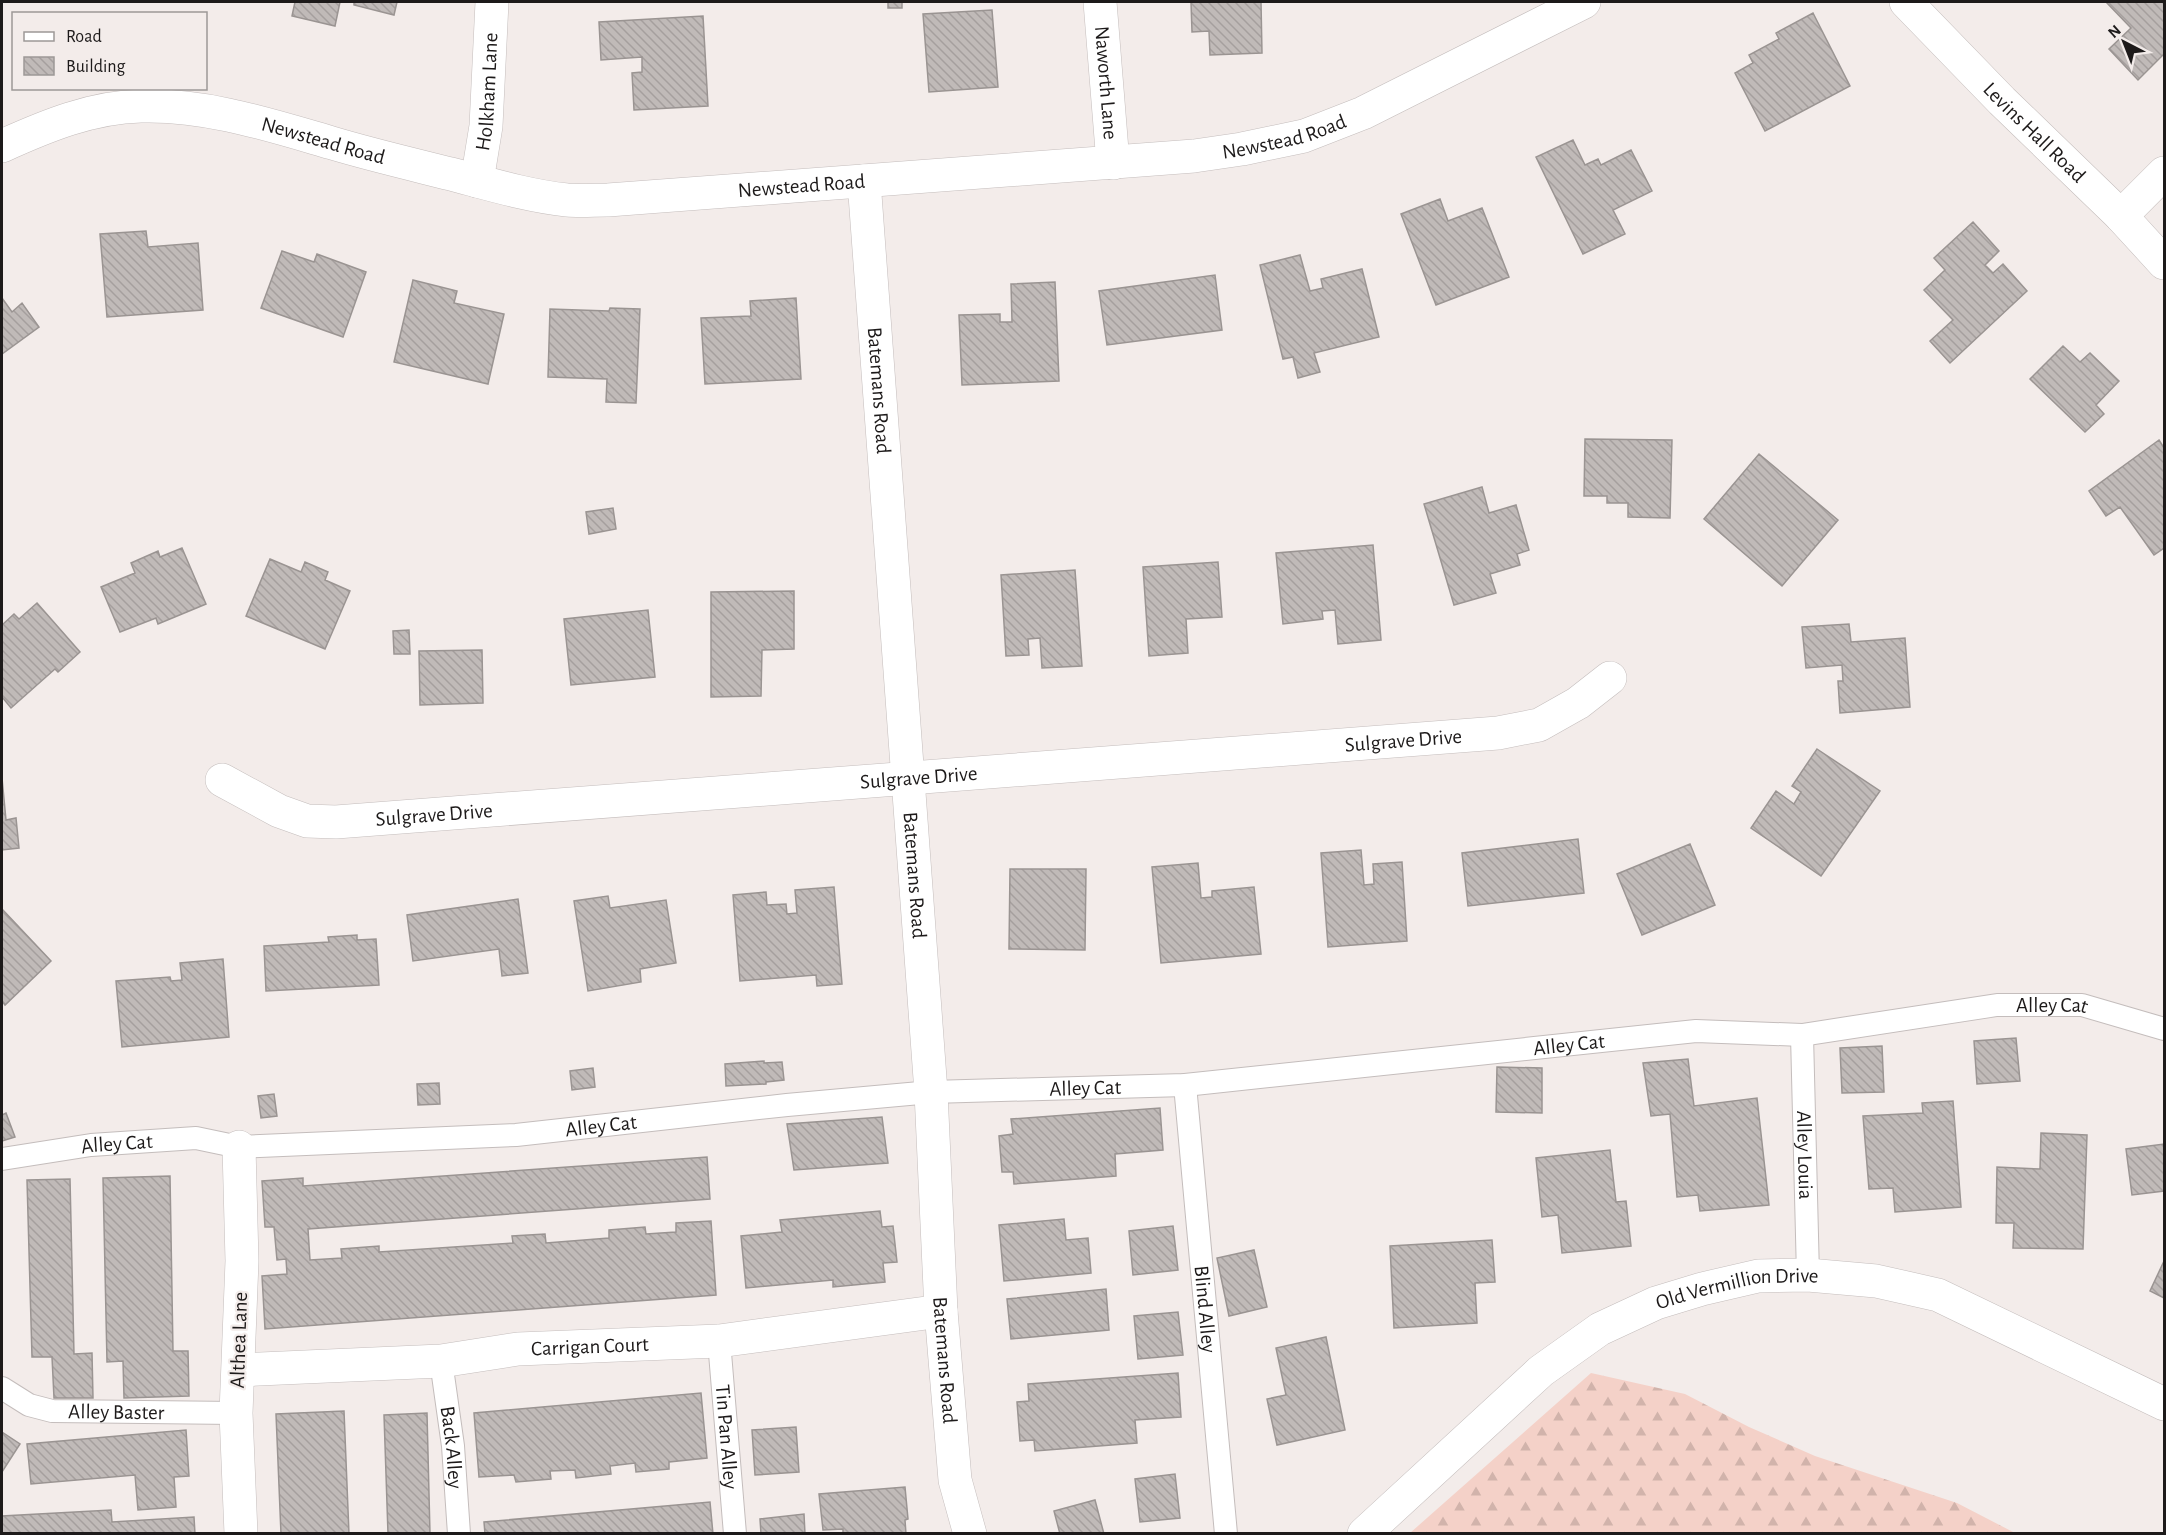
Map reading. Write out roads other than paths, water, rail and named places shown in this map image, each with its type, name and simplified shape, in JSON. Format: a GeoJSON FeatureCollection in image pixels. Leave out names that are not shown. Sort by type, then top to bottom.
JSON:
{"type":"FeatureCollection","features":[{"type":"Feature","properties":{"kind":"street","name":"Holkham Lane"},"geometry":{"type":"LineString","coordinates":[[477,181],[486,126],[492,2]]}},
{"type":"Feature","properties":{"kind":"street","name":"Naworth Lane"},"geometry":{"type":"LineString","coordinates":[[1100,2],[1113,163]]}},
{"type":"Feature","properties":{"kind":"street","name":"Newstead Road"},"geometry":{"type":"LineString","coordinates":[[2,146],[47,125],[104,110],[141,106],[202,109],[275,126],[364,153],[567,200],[1113,163],[1213,153],[1304,136],[1364,113],[1584,2]]}},
{"type":"Feature","properties":{"kind":"street","name":"Levins Hall Road"},"geometry":{"type":"LineString","coordinates":[[1906,2],[2002,101],[2121,216],[2164,263]]}},
{"type":"Feature","properties":{"kind":"street"},"geometry":{"type":"LineString","coordinates":[[2121,216],[2164,173]]}},
{"type":"Feature","properties":{"kind":"street","name":"Batemans Road"},"geometry":{"type":"LineString","coordinates":[[864,181],[931,1092],[941,1311],[955,1480],[970,1533]]}},
{"type":"Feature","properties":{"kind":"street","name":"Sulgrave Drive"},"geometry":{"type":"LineString","coordinates":[[222,780],[279,811],[308,820],[336,822],[1498,733],[1539,725],[1578,703],[1610,678]]}},
{"type":"Feature","properties":{"kind":"street","name":"Althea Lane"},"geometry":{"type":"LineString","coordinates":[[240,1147],[242,1261],[236,1413],[241,1533]]}},
{"type":"Feature","properties":{"kind":"street","name":"Old Vermillion Drive"},"geometry":{"type":"LineString","coordinates":[[1364,1533],[1541,1371],[1600,1329],[1656,1303],[1758,1276],[1808,1275],[1876,1281],[1938,1295],[2164,1404]]}},
{"type":"Feature","properties":{"kind":"street","name":"Carrigan Court"},"geometry":{"type":"LineString","coordinates":[[239,1370],[441,1361],[518,1349],[719,1341],[941,1311]]}},
{"type":"Feature","properties":{"kind":"lane","name":"Alley Cat"},"geometry":{"type":"LineString","coordinates":[[2,1159],[91,1145],[196,1138],[240,1147],[516,1135],[775,1106],[931,1092],[1185,1084],[1696,1031],[1802,1035],[1997,1005],[2082,1005],[2164,1029]]}},
{"type":"Feature","properties":{"kind":"lane","name":"Alley Louia"},"geometry":{"type":"LineString","coordinates":[[1802,1035],[1808,1275]]}},
{"type":"Feature","properties":{"kind":"lane","name":"Blind Alley"},"geometry":{"type":"LineString","coordinates":[[1185,1084],[1226,1533]]}},
{"type":"Feature","properties":{"kind":"lane","name":"Tin Pan Alley"},"geometry":{"type":"LineString","coordinates":[[719,1341],[735,1533]]}},
{"type":"Feature","properties":{"kind":"lane","name":"Back Alley"},"geometry":{"type":"LineString","coordinates":[[441,1361],[453,1446],[459,1533]]}},
{"type":"Feature","properties":{"kind":"lane","name":"Alley Baster"},"geometry":{"type":"LineString","coordinates":[[2,1388],[29,1405],[52,1411],[236,1413]]}}]}
